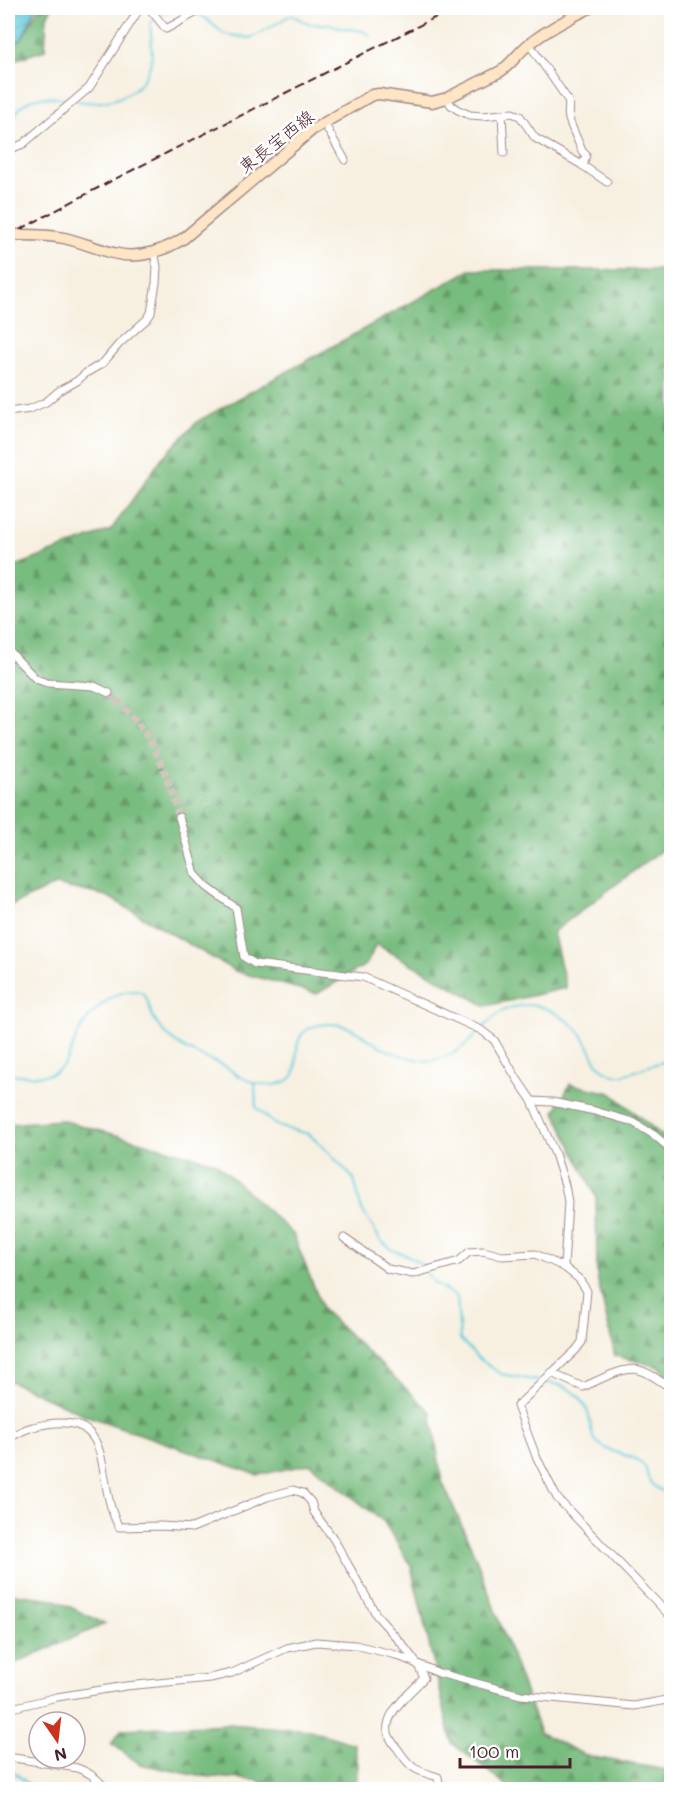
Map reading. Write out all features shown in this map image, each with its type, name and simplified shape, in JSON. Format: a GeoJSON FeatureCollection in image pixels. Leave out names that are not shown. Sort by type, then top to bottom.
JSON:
{"type":"FeatureCollection","features":[{"type":"Feature","properties":{"kind":"main road","name":"東長宝西線"},"geometry":{"type":"LineString","coordinates":[[8,235],[44,235],[64,238],[119,254],[154,252],[170,247],[184,238],[312,130],[372,95],[379,94],[432,102],[447,98],[501,71],[529,44],[590,8]]}},
{"type":"Feature","properties":{"kind":"street"},"geometry":{"type":"LineString","coordinates":[[8,150],[23,144],[89,88],[140,8]]}},
{"type":"Feature","properties":{"kind":"street"},"geometry":{"type":"LineString","coordinates":[[149,8],[166,29],[204,8]]}},
{"type":"Feature","properties":{"kind":"street"},"geometry":{"type":"LineString","coordinates":[[529,44],[568,100],[569,121],[586,155],[583,166]]}},
{"type":"Feature","properties":{"kind":"street"},"geometry":{"type":"LineString","coordinates":[[447,98],[451,105],[470,115],[483,117],[512,112],[520,116],[535,138],[607,182]]}},
{"type":"Feature","properties":{"kind":"street"},"geometry":{"type":"LineString","coordinates":[[502,114],[504,153]]}},
{"type":"Feature","properties":{"kind":"street"},"geometry":{"type":"LineString","coordinates":[[324,123],[345,160]]}},
{"type":"Feature","properties":{"kind":"street"},"geometry":{"type":"LineString","coordinates":[[8,412],[30,409],[46,402],[86,372],[103,363],[118,344],[147,319],[151,313],[156,283],[157,267],[154,252]]}},
{"type":"Feature","properties":{"kind":"street"},"geometry":{"type":"LineString","coordinates":[[8,650],[36,679],[47,683],[94,686],[109,693]]}},
{"type":"Feature","properties":{"kind":"street"},"geometry":{"type":"LineString","coordinates":[[179,817],[195,874],[207,887],[236,908],[244,957],[255,964],[363,977],[481,1030],[494,1040],[532,1101],[555,1154],[565,1185],[568,1202],[564,1267]]}},
{"type":"Feature","properties":{"kind":"street"},"geometry":{"type":"LineString","coordinates":[[532,1101],[552,1102],[596,1111],[633,1122],[672,1150]]}},
{"type":"Feature","properties":{"kind":"street"},"geometry":{"type":"LineString","coordinates":[[344,1238],[388,1269],[413,1274],[459,1261],[469,1252],[483,1251],[502,1256],[535,1254],[564,1267],[579,1279],[587,1291],[582,1342],[517,1406],[536,1456],[557,1498],[672,1618]]}},
{"type":"Feature","properties":{"kind":"street"},"geometry":{"type":"LineString","coordinates":[[551,1373],[583,1387],[610,1375],[632,1369],[640,1370],[672,1391]]}},
{"type":"Feature","properties":{"kind":"street"},"geometry":{"type":"LineString","coordinates":[[8,1438],[31,1427],[54,1423],[76,1424],[89,1433],[100,1452],[111,1505],[119,1527],[192,1528],[267,1497],[293,1490],[303,1493],[333,1538],[377,1616],[403,1645],[418,1665],[424,1678],[393,1710],[387,1725],[389,1737],[409,1766],[417,1771],[438,1777],[440,1790]]}},
{"type":"Feature","properties":{"kind":"street"},"geometry":{"type":"LineString","coordinates":[[8,1709],[57,1697],[126,1686],[210,1678],[232,1673],[287,1648],[316,1642],[355,1645],[396,1655],[439,1673],[521,1695],[634,1706],[672,1699]]}},
{"type":"Feature","properties":{"kind":"street"},"geometry":{"type":"LineString","coordinates":[[8,1757],[77,1768],[98,1779],[107,1790]]}},
{"type":"Feature","properties":{"kind":"green space"},"geometry":{"type":"Polygon","coordinates":[[[39,8],[52,8],[47,16],[45,50],[8,62],[8,46],[21,40],[39,8]]]}},
{"type":"Feature","properties":{"kind":"green space"},"geometry":{"type":"Polygon","coordinates":[[[470,270],[671,270],[671,843],[553,932],[566,988],[486,1006],[376,944],[367,964],[317,994],[235,971],[107,896],[55,885],[8,907],[8,569],[111,530],[161,459],[198,421],[470,270]]]}},
{"type":"Feature","properties":{"kind":"green space"},"geometry":{"type":"Polygon","coordinates":[[[570,1084],[611,1093],[671,1143],[671,1381],[660,1367],[615,1356],[597,1277],[596,1197],[555,1112],[570,1084]]]}},
{"type":"Feature","properties":{"kind":"green space"},"geometry":{"type":"Polygon","coordinates":[[[61,1120],[215,1162],[293,1234],[323,1310],[431,1412],[442,1481],[476,1558],[540,1733],[587,1756],[671,1771],[671,1789],[511,1789],[452,1743],[411,1566],[384,1522],[310,1464],[258,1475],[85,1415],[8,1380],[8,1124],[61,1120]]]}},
{"type":"Feature","properties":{"kind":"green space"},"geometry":{"type":"Polygon","coordinates":[[[8,1593],[54,1599],[105,1624],[8,1666],[8,1593]]]}},
{"type":"Feature","properties":{"kind":"green space"},"geometry":{"type":"Polygon","coordinates":[[[228,1724],[310,1730],[354,1744],[358,1765],[356,1789],[286,1789],[255,1780],[199,1776],[140,1764],[111,1743],[122,1729],[228,1724]]]}},
{"type":"Feature","properties":{"kind":"water"},"geometry":{"type":"Polygon","coordinates":[[[14,8],[36,8],[21,40],[8,43],[8,15],[14,8]]]}},
{"type":"Feature","properties":{"kind":"waterway"},"geometry":{"type":"LineString","coordinates":[[157,14],[185,9],[192,12]]}},
{"type":"Feature","properties":{"kind":"waterway"},"geometry":{"type":"LineString","coordinates":[[198,14],[224,34],[249,38],[291,15],[310,24],[329,24],[363,31],[370,35]]}},
{"type":"Feature","properties":{"kind":"waterway"},"geometry":{"type":"LineString","coordinates":[[78,101],[111,100],[131,92],[139,85],[150,65],[152,44],[150,23],[154,18]]}},
{"type":"Feature","properties":{"kind":"waterway"},"geometry":{"type":"LineString","coordinates":[[8,134],[17,111],[30,100],[48,97],[72,100]]}},
{"type":"Feature","properties":{"kind":"waterway"},"geometry":{"type":"LineString","coordinates":[[8,1074],[30,1076],[53,1073],[58,1070],[66,1062],[77,1036],[93,1012],[117,994],[135,991],[143,993],[156,1022],[171,1039],[246,1080],[265,1085],[276,1085],[290,1079],[295,1073],[300,1038],[305,1031],[315,1026],[326,1024],[343,1026],[392,1052],[428,1061],[454,1053],[501,1012],[525,1005],[543,1007],[572,1025],[582,1035],[598,1064],[615,1075],[627,1074],[657,1063],[672,1061]]}},
{"type":"Feature","properties":{"kind":"waterway"},"geometry":{"type":"LineString","coordinates":[[255,1084],[256,1107],[273,1123],[309,1134],[330,1154],[354,1179],[361,1208],[381,1241],[394,1251],[407,1255],[424,1268]]}},
{"type":"Feature","properties":{"kind":"waterway"},"geometry":{"type":"LineString","coordinates":[[427,1273],[434,1283],[457,1297],[460,1339],[478,1358],[501,1374],[539,1381]]}},
{"type":"Feature","properties":{"kind":"waterway"},"geometry":{"type":"LineString","coordinates":[[544,1382],[560,1385],[578,1395],[586,1408],[593,1436],[598,1443],[609,1450],[642,1463],[652,1484],[672,1496]]}},
{"type":"Feature","properties":{"kind":"waterway"},"geometry":{"type":"LineString","coordinates":[[8,1772],[11,1770],[36,1790]]}},
{"type":"Feature","properties":{"kind":"tunnel"},"geometry":{"type":"LineString","coordinates":[[109,693],[145,732],[167,777],[179,817]]}},
{"type":"Feature","properties":{"kind":"railway"},"geometry":{"type":"LineString","coordinates":[[8,236],[111,181],[454,8]]}}]}
